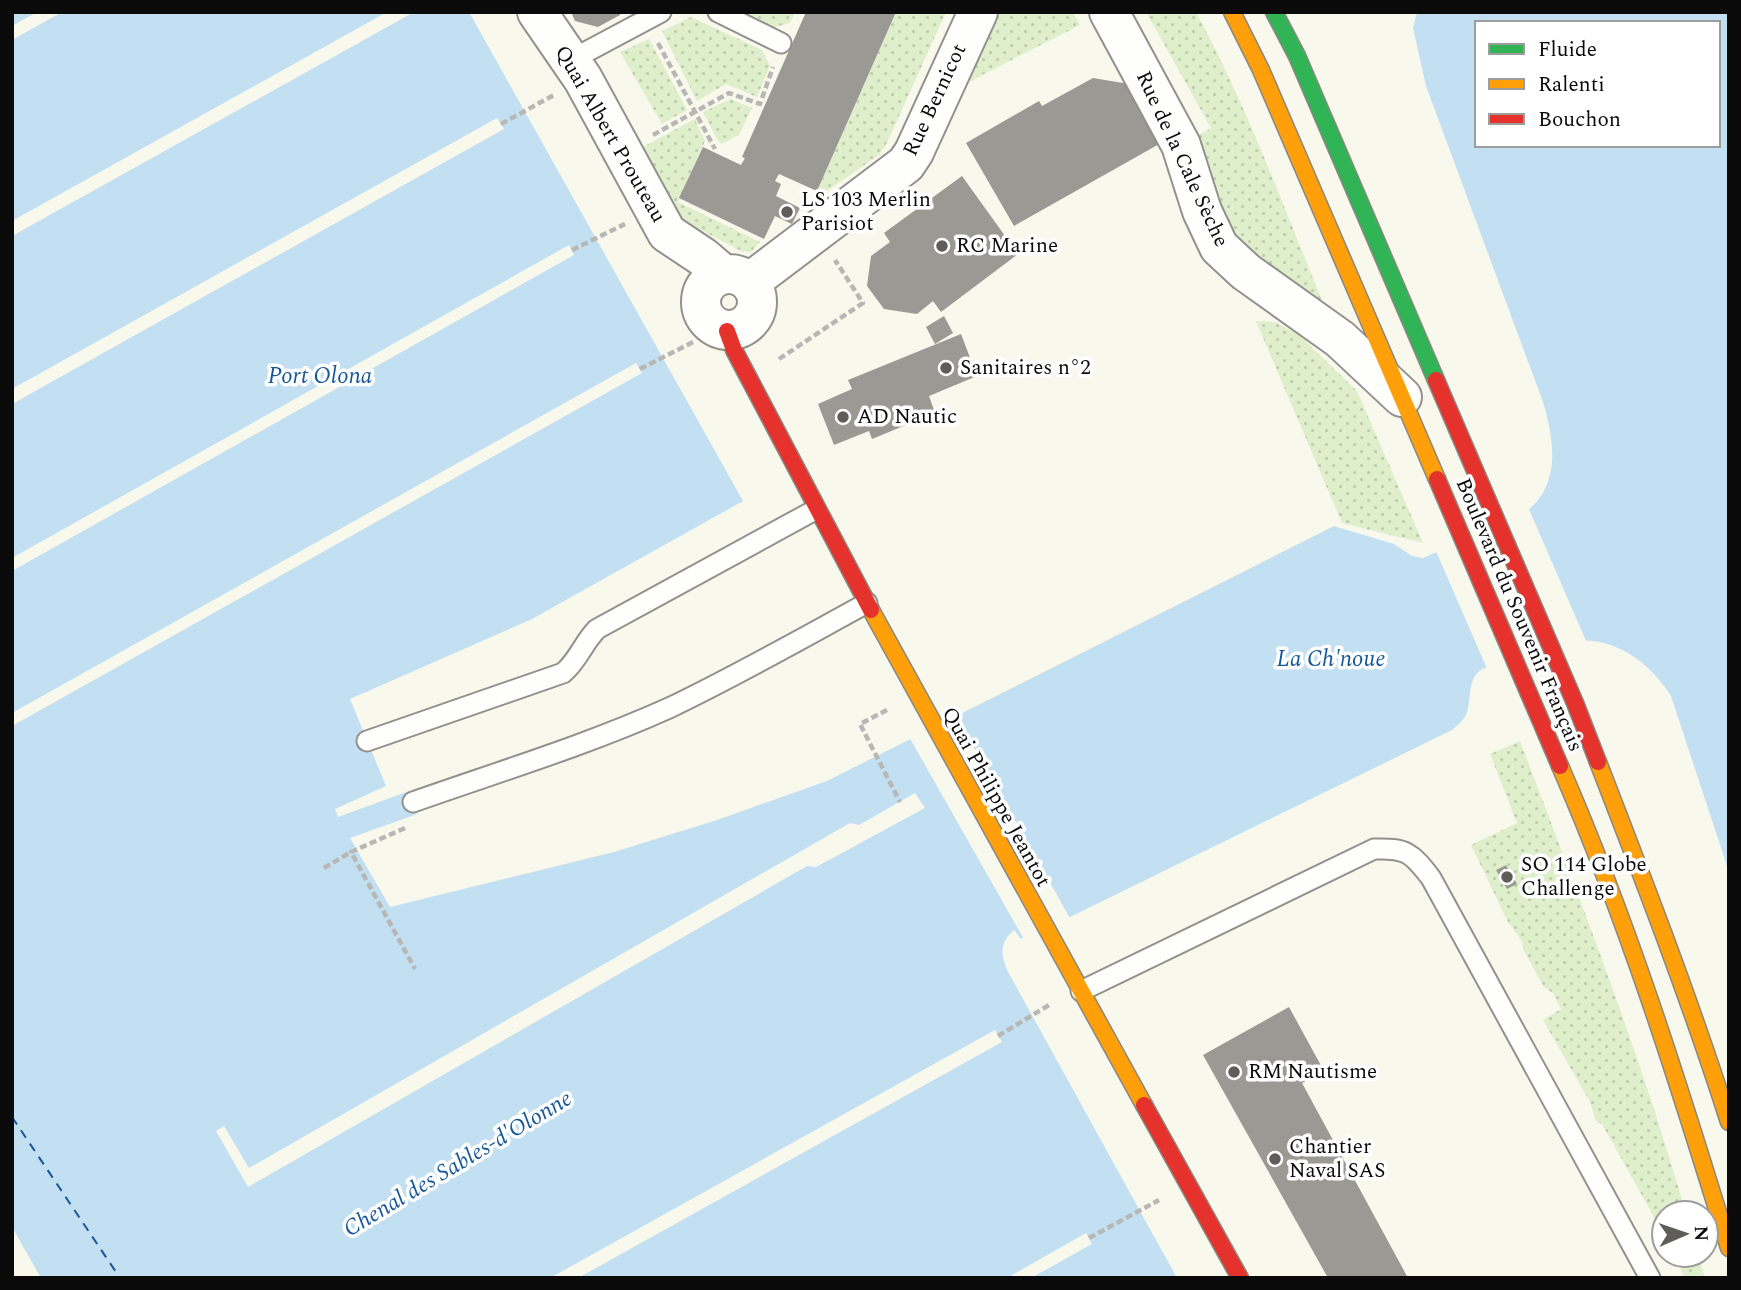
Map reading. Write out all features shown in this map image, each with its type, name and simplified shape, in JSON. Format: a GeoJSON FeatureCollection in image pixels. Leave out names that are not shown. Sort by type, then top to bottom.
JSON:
{"type":"FeatureCollection","features":[{"type":"Feature","properties":{"kind":"main road","name":"Boulevard du Souvenir Français"},"geometry":{"type":"LineString","coordinates":[[1232,12],[1261,70],[1578,807],[1670,1056],[1729,1248]]}},
{"type":"Feature","properties":{"kind":"main road","name":"Boulevard du Souvenir Français"},"geometry":{"type":"LineString","coordinates":[[1275,12],[1297,56],[1575,703],[1660,923],[1729,1122]]}},
{"type":"Feature","properties":{"kind":"main road","name":"Quai Philippe Jeantot"},"geometry":{"type":"LineString","coordinates":[[727,331],[733,350],[924,711],[1240,1278]]}},
{"type":"Feature","properties":{"kind":"street","name":"Quai Albert Prouteau"},"geometry":{"type":"LineString","coordinates":[[537,12],[571,60],[667,233],[736,278]]}},
{"type":"Feature","properties":{"kind":"street","name":"Rue Bernicot"},"geometry":{"type":"LineString","coordinates":[[727,331],[714,327],[702,312],[700,303],[706,284],[736,278],[817,233],[906,164],[978,12]]}},
{"type":"Feature","properties":{"kind":"street","name":"Rue de la Cale Sèche"},"geometry":{"type":"LineString","coordinates":[[1109,12],[1181,145],[1202,211],[1219,247],[1246,272],[1340,339],[1402,397]]}},
{"type":"Feature","properties":{"kind":"lane"},"geometry":{"type":"LineString","coordinates":[[718,12],[781,43]]}},
{"type":"Feature","properties":{"kind":"lane"},"geometry":{"type":"LineString","coordinates":[[571,60],[653,16]]}},
{"type":"Feature","properties":{"kind":"lane"},"geometry":{"type":"LineString","coordinates":[[367,741],[563,673],[573,665],[587,639],[597,629],[816,510]]}},
{"type":"Feature","properties":{"kind":"lane"},"geometry":{"type":"LineString","coordinates":[[413,802],[604,734],[668,708],[754,665],[867,603]]}},
{"type":"Feature","properties":{"kind":"lane"},"geometry":{"type":"LineString","coordinates":[[1080,991],[1374,849],[1398,848],[1416,858],[1431,878],[1650,1278]]}},
{"type":"Feature","properties":{"kind":"path"},"geometry":{"type":"LineString","coordinates":[[653,16],[695,112],[715,149]]}},
{"type":"Feature","properties":{"kind":"path"},"geometry":{"type":"LineString","coordinates":[[622,152],[729,93],[760,104],[781,43]]}},
{"type":"Feature","properties":{"kind":"path"},"geometry":{"type":"LineString","coordinates":[[501,124],[546,99]]}},
{"type":"Feature","properties":{"kind":"path"},"geometry":{"type":"LineString","coordinates":[[572,250],[619,227]]}},
{"type":"Feature","properties":{"kind":"path"},"geometry":{"type":"LineString","coordinates":[[749,379],[863,303],[817,233]]}},
{"type":"Feature","properties":{"kind":"path"},"geometry":{"type":"LineString","coordinates":[[640,369],[686,346]]}},
{"type":"Feature","properties":{"kind":"path"},"geometry":{"type":"LineString","coordinates":[[863,733],[901,802]]}},
{"type":"Feature","properties":{"kind":"path"},"geometry":{"type":"LineString","coordinates":[[324,868],[361,847]]}},
{"type":"Feature","properties":{"kind":"path"},"geometry":{"type":"LineString","coordinates":[[351,852],[415,968]]}},
{"type":"Feature","properties":{"kind":"path"},"geometry":{"type":"LineString","coordinates":[[998,1036],[1054,1002]]}},
{"type":"Feature","properties":{"kind":"path"},"geometry":{"type":"LineString","coordinates":[[1089,1238],[1166,1197]]}},
{"type":"Feature","properties":{"kind":"green space"},"geometry":{"type":"Polygon","coordinates":[[[734,12],[795,12],[790,23],[771,28],[734,12]]]}},
{"type":"Feature","properties":{"kind":"green space"},"geometry":{"type":"Polygon","coordinates":[[[896,12],[946,12],[887,143],[879,155],[817,198],[817,191],[896,12]]]}},
{"type":"Feature","properties":{"kind":"green space"},"geometry":{"type":"Polygon","coordinates":[[[1001,12],[1073,12],[1080,25],[965,84],[983,27],[1001,12]]]}},
{"type":"Feature","properties":{"kind":"green space"},"geometry":{"type":"Polygon","coordinates":[[[1146,12],[1196,12],[1249,123],[1327,313],[1230,241],[1191,140],[1211,128],[1146,12]]]}},
{"type":"Feature","properties":{"kind":"green space"},"geometry":{"type":"Polygon","coordinates":[[[691,17],[762,50],[770,66],[757,97],[726,84],[697,101],[662,31],[691,17]]]}},
{"type":"Feature","properties":{"kind":"green space"},"geometry":{"type":"Polygon","coordinates":[[[649,39],[687,110],[662,124],[620,52],[649,39]]]}},
{"type":"Feature","properties":{"kind":"green space"},"geometry":{"type":"Polygon","coordinates":[[[730,99],[752,108],[739,135],[722,144],[703,112],[730,99]]]}},
{"type":"Feature","properties":{"kind":"green space"},"geometry":{"type":"Polygon","coordinates":[[[695,119],[705,141],[678,202],[760,242],[751,252],[741,251],[680,219],[639,149],[695,119]]]}},
{"type":"Feature","properties":{"kind":"green space"},"geometry":{"type":"Polygon","coordinates":[[[1256,321],[1275,322],[1299,335],[1357,391],[1423,543],[1342,523],[1256,321]]]}},
{"type":"Feature","properties":{"kind":"green space"},"geometry":{"type":"Polygon","coordinates":[[[1520,741],[1629,1034],[1682,1199],[1650,1199],[1650,1210],[1602,1124],[1596,1121],[1590,1102],[1543,1020],[1561,1009],[1553,993],[1544,987],[1524,951],[1522,941],[1508,922],[1471,845],[1517,823],[1490,754],[1520,741]]]}},
{"type":"Feature","properties":{"kind":"green space"},"geometry":{"type":"Polygon","coordinates":[[[1681,1269],[1702,1269],[1705,1278],[1681,1278],[1683,1275],[1681,1269]]]}},
{"type":"Feature","properties":{"kind":"water","name":"Port Olona"},"geometry":{"type":"Polygon","coordinates":[[[12,12],[469,12],[743,501],[532,619],[350,699],[386,786],[335,809],[338,817],[409,791],[417,814],[350,838],[390,907],[614,852],[717,820],[827,781],[1334,526],[1394,544],[1412,556],[1423,558],[1520,516],[1534,505],[1549,479],[1552,449],[1547,418],[1426,86],[1413,28],[1417,12],[1729,12],[1729,872],[1671,696],[1663,684],[1642,663],[1618,648],[1604,643],[1575,641],[1482,669],[1472,683],[1466,715],[1452,730],[1072,916],[1021,939],[1014,930],[1006,939],[1003,948],[1007,970],[1177,1278],[12,1278],[12,12]]]}},
{"type":"Feature","properties":{"kind":"pier"},"geometry":{"type":"Polygon","coordinates":[[[37,12],[62,12],[12,40],[12,26],[37,12]]]}},
{"type":"Feature","properties":{"kind":"pier"},"geometry":{"type":"Polygon","coordinates":[[[387,12],[414,12],[12,236],[12,221],[387,12]]]}},
{"type":"Feature","properties":{"kind":"pier"},"geometry":{"type":"Polygon","coordinates":[[[497,118],[504,129],[12,404],[12,389],[497,118]]]}},
{"type":"Feature","properties":{"kind":"pier"},"geometry":{"type":"Polygon","coordinates":[[[569,245],[574,255],[12,571],[12,558],[569,245]]]}},
{"type":"Feature","properties":{"kind":"pier"},"geometry":{"type":"Polygon","coordinates":[[[636,363],[642,373],[12,726],[12,713],[636,363]]]}},
{"type":"Feature","properties":{"kind":"pier"},"geometry":{"type":"Polygon","coordinates":[[[1528,507],[1587,643],[1488,671],[1435,549],[1528,507]]]}},
{"type":"Feature","properties":{"kind":"pier"},"geometry":{"type":"Polygon","coordinates":[[[954,712],[1071,920],[1025,941],[908,735],[954,712]]]}},
{"type":"Feature","properties":{"kind":"pier"},"geometry":{"type":"Polygon","coordinates":[[[915,793],[925,808],[816,867],[807,866],[248,1187],[216,1131],[224,1126],[249,1168],[850,823],[859,825],[915,793]]]}},
{"type":"Feature","properties":{"kind":"pier"},"geometry":{"type":"Polygon","coordinates":[[[995,1030],[1002,1042],[578,1278],[550,1278],[995,1030]]]}},
{"type":"Feature","properties":{"kind":"pier"},"geometry":{"type":"Polygon","coordinates":[[[12,1227],[41,1278],[12,1278],[12,1227]]]}},
{"type":"Feature","properties":{"kind":"pier"},"geometry":{"type":"Polygon","coordinates":[[[1086,1233],[1092,1244],[1031,1278],[1007,1278],[1086,1233]]]}},
{"type":"Feature","properties":{"kind":"building"},"geometry":{"type":"Polygon","coordinates":[[[571,12],[621,12],[598,27],[575,21],[571,12]]]}},
{"type":"Feature","properties":{"kind":"building"},"geometry":{"type":"Polygon","coordinates":[[[806,12],[896,12],[817,191],[779,174],[775,181],[781,184],[776,196],[800,208],[792,224],[775,216],[764,239],[679,198],[703,147],[741,165],[745,158],[742,157],[806,12]]]}},
{"type":"Feature","properties":{"kind":"building"},"geometry":{"type":"Polygon","coordinates":[[[1093,78],[1129,84],[1161,143],[1014,226],[966,143],[1039,101],[1042,106],[1093,78]]]}},
{"type":"Feature","properties":{"kind":"building"},"geometry":{"type":"Polygon","coordinates":[[[962,176],[1018,254],[941,312],[933,301],[917,314],[884,309],[867,286],[871,256],[890,242],[884,233],[962,176]]]}},
{"type":"Feature","properties":{"kind":"building"},"geometry":{"type":"Polygon","coordinates":[[[944,316],[953,333],[935,344],[926,327],[944,316]]]}},
{"type":"Feature","properties":{"kind":"building"},"geometry":{"type":"Polygon","coordinates":[[[961,334],[977,376],[929,396],[935,413],[872,439],[869,431],[834,445],[818,404],[852,389],[848,380],[961,334]]]}},
{"type":"Feature","properties":{"kind":"building","name":"SO 114 Globe Challenge"},"geometry":{"type":"Polygon","coordinates":[[[1506,865],[1517,884],[1507,889],[1496,870],[1506,865]]]}},
{"type":"Feature","properties":{"kind":"building"},"geometry":{"type":"Polygon","coordinates":[[[1289,1007],[1324,1071],[1302,1083],[1408,1278],[1328,1278],[1203,1055],[1289,1007]]]}},
{"type":"Feature","properties":{"kind":"ferry route"},"geometry":{"type":"LineString","coordinates":[[12,1117],[120,1278]]}},
{"type":"Feature","properties":{"kind":"traffic: fast"},"geometry":{"type":"LineString","coordinates":[[1274,12],[1297,56],[1436,380]]}},
{"type":"Feature","properties":{"kind":"traffic: slow"},"geometry":{"type":"LineString","coordinates":[[1232,12],[1261,70],[1437,479]]}},
{"type":"Feature","properties":{"kind":"traffic: slow"},"geometry":{"type":"LineString","coordinates":[[871,610],[1144,1105]]}},
{"type":"Feature","properties":{"kind":"traffic: slow"},"geometry":{"type":"LineString","coordinates":[[1598,762],[1683,986],[1729,1122]]}},
{"type":"Feature","properties":{"kind":"traffic: slow"},"geometry":{"type":"LineString","coordinates":[[1560,766],[1630,944],[1729,1248]]}},
{"type":"Feature","properties":{"kind":"traffic: jam"},"geometry":{"type":"LineString","coordinates":[[727,331],[734,350],[871,610]]}},
{"type":"Feature","properties":{"kind":"traffic: jam"},"geometry":{"type":"LineString","coordinates":[[1436,380],[1598,762]]}},
{"type":"Feature","properties":{"kind":"traffic: jam"},"geometry":{"type":"LineString","coordinates":[[1437,479],[1560,766]]}},
{"type":"Feature","properties":{"kind":"traffic: jam"},"geometry":{"type":"LineString","coordinates":[[1144,1105],[1240,1278]]}},
{"type":"Feature","properties":{"kind":"place","name":"LS 103 Merlin Parisiot"},"geometry":{"type":"Point","coordinates":[787,212]}},
{"type":"Feature","properties":{"kind":"place","name":"RC Marine"},"geometry":{"type":"Point","coordinates":[942,246]}},
{"type":"Feature","properties":{"kind":"place","name":"Sanitaires n°2"},"geometry":{"type":"Point","coordinates":[946,368]}},
{"type":"Feature","properties":{"kind":"place","name":"AD Nautic"},"geometry":{"type":"Point","coordinates":[843,417]}},
{"type":"Feature","properties":{"kind":"place","name":"SO 114 Globe Challenge"},"geometry":{"type":"Point","coordinates":[1507,877]}},
{"type":"Feature","properties":{"kind":"place","name":"RM Nautisme"},"geometry":{"type":"Point","coordinates":[1234,1072]}},
{"type":"Feature","properties":{"kind":"place","name":"Chantier Naval SAS"},"geometry":{"type":"Point","coordinates":[1275,1159]}},
{"type":"Feature","properties":{"kind":"water label","name":"La Ch'noue"},"geometry":{"type":"Point","coordinates":[1331,659]}},
{"type":"Feature","properties":{"kind":"water label","name":"Chenal des Sables-d'Olonne"},"geometry":{"type":"Point","coordinates":[458,1164]}}]}
